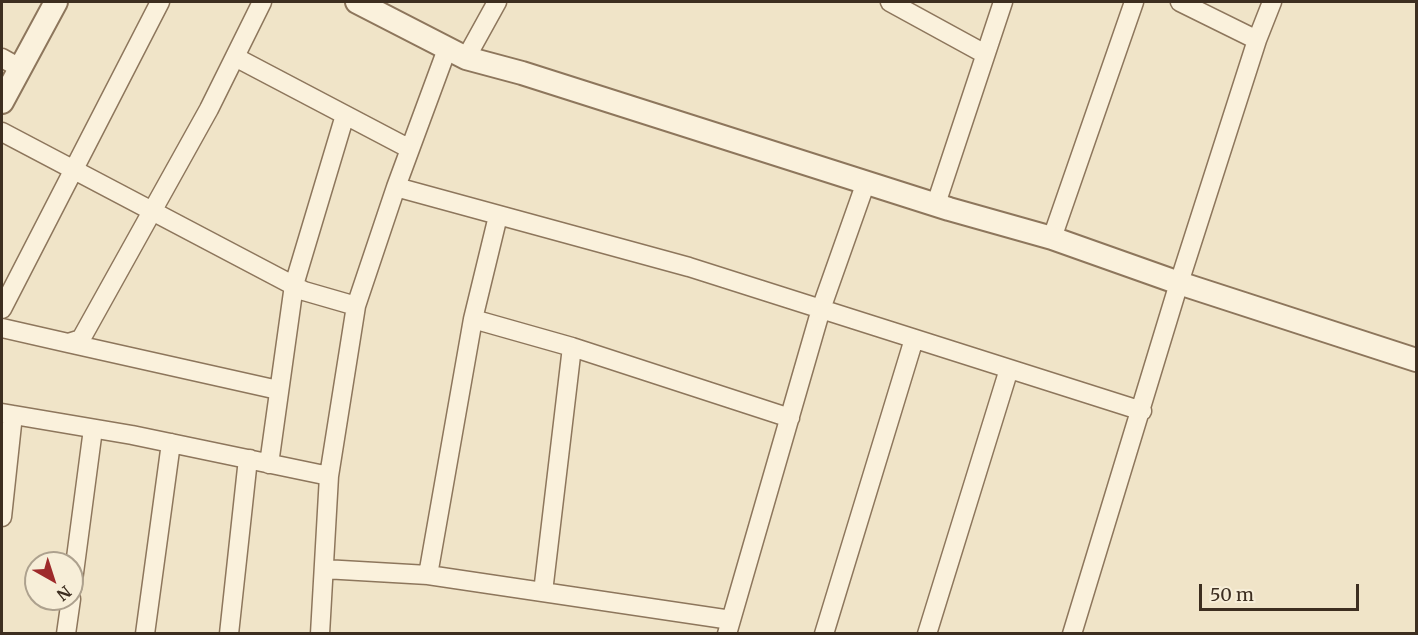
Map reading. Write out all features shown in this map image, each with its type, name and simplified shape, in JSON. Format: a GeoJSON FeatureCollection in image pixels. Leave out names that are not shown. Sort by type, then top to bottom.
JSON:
{"type":"FeatureCollection","features":[{"type":"Feature","properties":{"kind":"street"},"geometry":{"type":"LineString","coordinates":[[2,102],[11,63],[56,2]]}},
{"type":"Feature","properties":{"kind":"street"},"geometry":{"type":"LineString","coordinates":[[2,309],[160,2]]}},
{"type":"Feature","properties":{"kind":"street"},"geometry":{"type":"LineString","coordinates":[[68,343],[81,339],[87,331],[209,109],[262,2]]}},
{"type":"Feature","properties":{"kind":"street"},"geometry":{"type":"LineString","coordinates":[[357,2],[456,53],[936,204],[1052,238],[1179,283],[1416,360]]}},
{"type":"Feature","properties":{"kind":"street"},"geometry":{"type":"LineString","coordinates":[[320,633],[329,476],[357,306],[410,149],[456,53],[497,2]]}},
{"type":"Feature","properties":{"kind":"street"},"geometry":{"type":"LineString","coordinates":[[890,2],[985,54]]}},
{"type":"Feature","properties":{"kind":"street"},"geometry":{"type":"LineString","coordinates":[[936,204],[1003,2]]}},
{"type":"Feature","properties":{"kind":"street"},"geometry":{"type":"LineString","coordinates":[[1052,238],[1134,2]]}},
{"type":"Feature","properties":{"kind":"street"},"geometry":{"type":"LineString","coordinates":[[1180,2],[1257,40]]}},
{"type":"Feature","properties":{"kind":"street"},"geometry":{"type":"LineString","coordinates":[[1072,633],[1142,411],[1179,283],[1257,40],[1272,2]]}},
{"type":"Feature","properties":{"kind":"street"},"geometry":{"type":"LineString","coordinates":[[235,57],[410,149]]}},
{"type":"Feature","properties":{"kind":"street"},"geometry":{"type":"LineString","coordinates":[[269,464],[294,285],[345,115]]}},
{"type":"Feature","properties":{"kind":"street"},"geometry":{"type":"LineString","coordinates":[[2,132],[304,291],[357,306]]}},
{"type":"Feature","properties":{"kind":"street"},"geometry":{"type":"LineString","coordinates":[[324,569],[428,574],[543,592],[729,627],[821,309],[866,182]]}},
{"type":"Feature","properties":{"kind":"street"},"geometry":{"type":"LineString","coordinates":[[396,187],[689,267],[1142,411]]}},
{"type":"Feature","properties":{"kind":"street"},"geometry":{"type":"LineString","coordinates":[[428,574],[473,319],[498,216]]}},
{"type":"Feature","properties":{"kind":"street"},"geometry":{"type":"LineString","coordinates":[[473,319],[572,347],[789,418]]}},
{"type":"Feature","properties":{"kind":"street"},"geometry":{"type":"LineString","coordinates":[[2,328],[278,390]]}},
{"type":"Feature","properties":{"kind":"street"},"geometry":{"type":"LineString","coordinates":[[824,633],[914,339]]}},
{"type":"Feature","properties":{"kind":"street"},"geometry":{"type":"LineString","coordinates":[[543,592],[572,347]]}},
{"type":"Feature","properties":{"kind":"street"},"geometry":{"type":"LineString","coordinates":[[927,633],[1009,369]]}},
{"type":"Feature","properties":{"kind":"street"},"geometry":{"type":"LineString","coordinates":[[2,517],[7,414],[171,443],[329,476]]}},
{"type":"Feature","properties":{"kind":"street"},"geometry":{"type":"LineString","coordinates":[[77,551],[93,429]]}},
{"type":"Feature","properties":{"kind":"street"},"geometry":{"type":"LineString","coordinates":[[145,633],[171,443]]}},
{"type":"Feature","properties":{"kind":"street"},"geometry":{"type":"LineString","coordinates":[[229,633],[247,468],[250,459]]}},
{"type":"Feature","properties":{"kind":"street"},"geometry":{"type":"LineString","coordinates":[[66,633],[69,611]]}}]}
